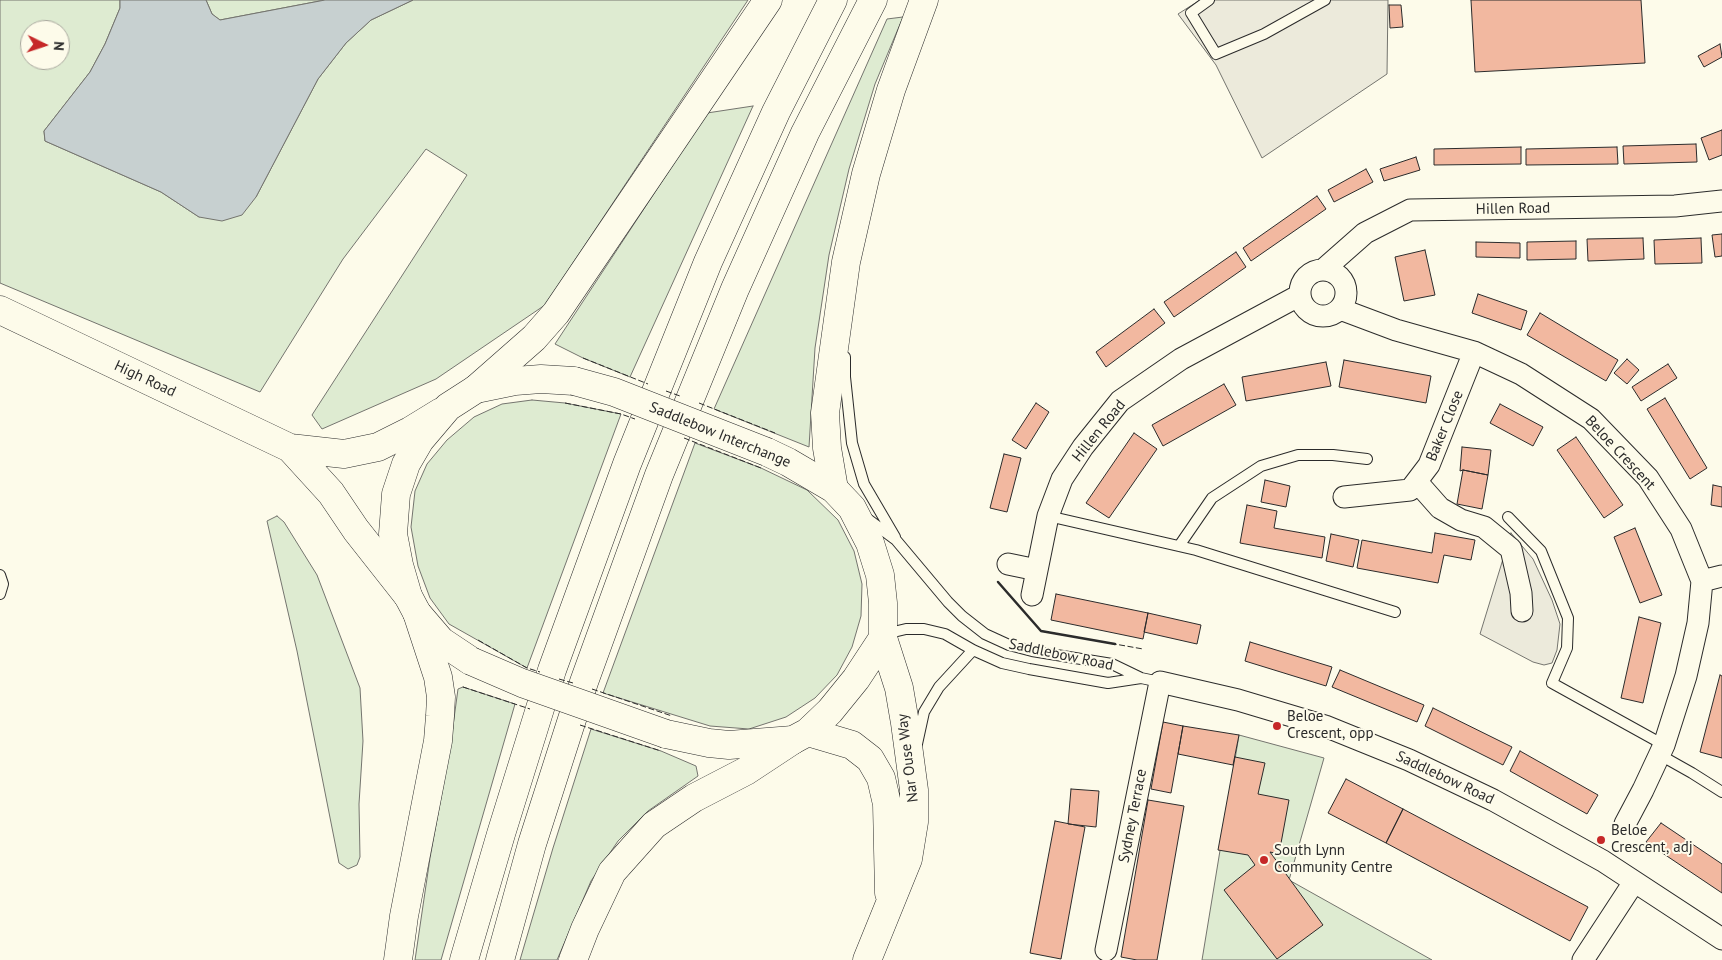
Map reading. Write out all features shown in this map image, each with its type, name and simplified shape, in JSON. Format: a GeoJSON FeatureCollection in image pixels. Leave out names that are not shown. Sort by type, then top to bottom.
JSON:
{"type":"FeatureCollection","features":[{"type":"Feature","properties":{"kind":"main road"},"geometry":{"type":"LineString","coordinates":[[476,389],[534,338],[556,313],[768,0]]}},
{"type":"Feature","properties":{"kind":"main road"},"geometry":{"type":"LineString","coordinates":[[464,960],[552,670],[626,464],[712,254],[776,112],[832,0]]}},
{"type":"Feature","properties":{"kind":"main road"},"geometry":{"type":"LineString","coordinates":[[500,960],[532,844],[584,682],[660,475],[735,289],[805,133],[872,0]]}},
{"type":"Feature","properties":{"kind":"main road"},"geometry":{"type":"LineString","coordinates":[[573,960],[585,929],[612,872],[654,826],[694,798],[746,771],[801,736],[830,711],[856,679],[883,636],[880,575],[870,543],[843,498],[827,448],[826,413],[846,262],[866,174],[891,90],[924,0]]}},
{"type":"Feature","properties":{"kind":"main road","name":"High Road"},"geometry":{"type":"LineString","coordinates":[[0,310],[279,442],[344,454],[378,447],[410,431],[448,407]]}},
{"type":"Feature","properties":{"kind":"main road","name":"Saddlebow Interchange"},"geometry":{"type":"LineString","coordinates":[[801,736],[729,745],[666,734],[522,683],[471,661],[442,641],[413,604],[399,565],[393,534],[396,494],[406,464],[420,440],[448,407],[476,389],[515,381],[541,379],[574,381],[614,392],[767,452],[788,462],[843,498]]}},
{"type":"Feature","properties":{"kind":"main road","name":"High Road"},"geometry":{"type":"LineString","coordinates":[[279,442],[331,493],[356,530],[413,604]]}},
{"type":"Feature","properties":{"kind":"main road"},"geometry":{"type":"LineString","coordinates":[[398,960],[404,916],[438,741],[441,698],[438,677],[413,604]]}},
{"type":"Feature","properties":{"kind":"main road","name":"Nar Ouse Way"},"geometry":{"type":"LineString","coordinates":[[867,960],[908,859],[914,822],[914,790],[899,688],[883,636]]}},
{"type":"Feature","properties":{"kind":"main road","name":"Nar Ouse Way"},"geometry":{"type":"LineString","coordinates":[[801,736],[852,746],[870,759],[881,778],[887,804],[889,908]]}},
{"type":"Feature","properties":{"kind":"street","name":"Hillen Road"},"geometry":{"type":"LineString","coordinates":[[1032,595],[1048,516],[1062,479],[1083,447],[1120,401],[1181,358],[1300,295],[1300,288],[1309,275],[1323,270],[1365,233],[1410,210],[1676,206],[1722,201]]}},
{"type":"Feature","properties":{"kind":"street"},"geometry":{"type":"LineString","coordinates":[[1300,295],[1302,303],[1312,314],[1319,316],[1334,314],[1340,309],[1346,296],[1346,288],[1337,275],[1331,271],[1323,270]]}},
{"type":"Feature","properties":{"kind":"street","name":"Beloe Crescent"},"geometry":{"type":"LineString","coordinates":[[1340,309],[1396,330],[1474,352],[1521,374],[1591,419],[1648,478],[1712,579],[1698,623],[1688,667],[1662,750],[1625,824]]}},
{"type":"Feature","properties":{"kind":"street","name":"Baker Close"},"geometry":{"type":"LineString","coordinates":[[1344,497],[1410,490],[1430,466],[1474,352]]}},
{"type":"Feature","properties":{"kind":"street"},"geometry":{"type":"LineString","coordinates":[[1417,482],[1440,508],[1461,520],[1484,527],[1510,549],[1521,593],[1522,611]]}},
{"type":"Feature","properties":{"kind":"street"},"geometry":{"type":"LineString","coordinates":[[1008,564],[1037,570]]}},
{"type":"Feature","properties":{"kind":"street","name":"Saddlebow Road"},"geometry":{"type":"LineString","coordinates":[[1150,680],[1238,700],[1325,726],[1409,760],[1492,800],[1603,861],[1722,939]]}},
{"type":"Feature","properties":{"kind":"street","name":"Sydney Terrace"},"geometry":{"type":"LineString","coordinates":[[1106,950],[1150,680]]}},
{"type":"Feature","properties":{"kind":"street"},"geometry":{"type":"LineString","coordinates":[[1583,960],[1634,882]]}},
{"type":"Feature","properties":{"kind":"lane"},"geometry":{"type":"LineString","coordinates":[[1210,0],[1190,13],[1216,54],[1264,34],[1325,0]]}},
{"type":"Feature","properties":{"kind":"lane"},"geometry":{"type":"LineString","coordinates":[[846,262],[845,377],[852,443],[864,484],[896,540]]}},
{"type":"Feature","properties":{"kind":"lane"},"geometry":{"type":"LineString","coordinates":[[1180,546],[1212,498],[1261,466],[1298,455],[1333,455],[1367,459]]}},
{"type":"Feature","properties":{"kind":"lane","name":"Saddlebow Road"},"geometry":{"type":"LineString","coordinates":[[843,498],[896,540],[948,602],[985,634],[1009,646],[1112,664],[1150,680]]}},
{"type":"Feature","properties":{"kind":"lane"},"geometry":{"type":"LineString","coordinates":[[1048,516],[1180,546],[1394,612]]}},
{"type":"Feature","properties":{"kind":"lane"},"geometry":{"type":"LineString","coordinates":[[1508,517],[1540,551],[1568,618],[1567,648],[1552,683],[1662,750],[1722,792]]}},
{"type":"Feature","properties":{"kind":"lane"},"geometry":{"type":"LineString","coordinates":[[0,575],[3,584],[0,594]]}},
{"type":"Feature","properties":{"kind":"lane","name":"Saddlebow Road"},"geometry":{"type":"LineString","coordinates":[[883,636],[924,628],[946,634],[973,650],[1002,662],[1029,669],[1108,683],[1150,680]]}},
{"type":"Feature","properties":{"kind":"lane"},"geometry":{"type":"LineString","coordinates":[[911,768],[924,712],[939,687],[973,650]]}},
{"type":"Feature","properties":{"kind":"green space"},"geometry":{"type":"Polygon","coordinates":[[[0,0],[120,0],[120,8],[105,44],[90,72],[44,131],[45,141],[161,192],[199,217],[256,197],[318,79],[346,43],[371,20],[413,0],[748,0],[545,305],[436,379],[322,429],[312,415],[467,175],[426,149],[343,259],[260,392],[0,283],[0,0]]]}},
{"type":"Feature","properties":{"kind":"green space"},"geometry":{"type":"Polygon","coordinates":[[[206,0],[325,0],[220,20],[212,14],[206,0]]]}},
{"type":"Feature","properties":{"kind":"green space"},"geometry":{"type":"Polygon","coordinates":[[[903,17],[875,84],[849,169],[829,255],[815,348],[809,447],[714,409],[887,19],[903,17]]]}},
{"type":"Feature","properties":{"kind":"green space"},"geometry":{"type":"Polygon","coordinates":[[[753,106],[630,377],[583,358],[555,344],[707,113],[753,106]]]}},
{"type":"Feature","properties":{"kind":"green space"},"geometry":{"type":"Polygon","coordinates":[[[532,400],[565,403],[621,414],[527,668],[449,624],[430,598],[418,566],[411,527],[415,491],[427,464],[447,440],[474,417],[502,404],[532,400]]]}},
{"type":"Feature","properties":{"kind":"green space"},"geometry":{"type":"Polygon","coordinates":[[[695,443],[761,468],[807,490],[838,520],[854,551],[862,584],[861,616],[852,647],[837,675],[815,698],[786,717],[749,729],[710,726],[603,693],[695,443]]]}},
{"type":"Feature","properties":{"kind":"green space"},"geometry":{"type":"Polygon","coordinates":[[[277,516],[284,522],[317,575],[360,688],[363,741],[359,804],[360,857],[357,865],[348,869],[339,863],[297,651],[267,521],[277,516]]]}},
{"type":"Feature","properties":{"kind":"green space"},"geometry":{"type":"Polygon","coordinates":[[[463,687],[515,704],[441,960],[415,960],[458,689],[463,687]]]}},
{"type":"Feature","properties":{"kind":"green space"},"geometry":{"type":"Polygon","coordinates":[[[591,729],[661,751],[696,766],[698,776],[648,811],[618,841],[591,881],[557,960],[520,960],[553,848],[591,729]]]}},
{"type":"Feature","properties":{"kind":"green space"},"geometry":{"type":"Polygon","coordinates":[[[1239,735],[1324,758],[1289,880],[1432,960],[1202,960],[1239,735]]]}},
{"type":"Feature","properties":{"kind":"shaded area"},"geometry":{"type":"Polygon","coordinates":[[[120,0],[206,0],[212,14],[220,20],[325,0],[413,0],[371,20],[346,43],[318,79],[256,197],[242,215],[222,221],[199,217],[161,192],[45,141],[44,131],[90,72],[105,44],[120,8],[120,0]]]}},
{"type":"Feature","properties":{"kind":"shaded area"},"geometry":{"type":"Polygon","coordinates":[[[1200,0],[1388,0],[1387,74],[1262,158],[1216,65],[1178,14],[1200,0]]]}},
{"type":"Feature","properties":{"kind":"shaded area"},"geometry":{"type":"Polygon","coordinates":[[[1511,533],[1533,559],[1552,600],[1560,624],[1557,650],[1552,663],[1544,665],[1533,662],[1480,634],[1511,533]]]}},
{"type":"Feature","properties":{"kind":"building"},"geometry":{"type":"Polygon","coordinates":[[[1471,0],[1641,0],[1645,63],[1475,72],[1471,0]]]}},
{"type":"Feature","properties":{"kind":"building"},"geometry":{"type":"Polygon","coordinates":[[[1389,5],[1401,5],[1403,27],[1390,28],[1389,5]]]}},
{"type":"Feature","properties":{"kind":"building"},"geometry":{"type":"Polygon","coordinates":[[[1720,44],[1722,57],[1704,67],[1698,56],[1720,44]]]}},
{"type":"Feature","properties":{"kind":"building"},"geometry":{"type":"Polygon","coordinates":[[[1722,130],[1722,155],[1709,160],[1701,138],[1722,130]]]}},
{"type":"Feature","properties":{"kind":"building"},"geometry":{"type":"Polygon","coordinates":[[[1696,144],[1697,162],[1624,164],[1623,146],[1696,144]]]}},
{"type":"Feature","properties":{"kind":"building"},"geometry":{"type":"Polygon","coordinates":[[[1521,147],[1521,164],[1434,165],[1434,149],[1521,147]]]}},
{"type":"Feature","properties":{"kind":"building"},"geometry":{"type":"Polygon","coordinates":[[[1617,147],[1618,164],[1526,165],[1526,149],[1617,147]]]}},
{"type":"Feature","properties":{"kind":"building"},"geometry":{"type":"Polygon","coordinates":[[[1416,157],[1420,170],[1384,181],[1380,169],[1416,157]]]}},
{"type":"Feature","properties":{"kind":"building"},"geometry":{"type":"Polygon","coordinates":[[[1366,169],[1373,182],[1334,202],[1328,190],[1366,169]]]}},
{"type":"Feature","properties":{"kind":"building"},"geometry":{"type":"Polygon","coordinates":[[[1317,196],[1326,209],[1251,261],[1243,248],[1317,196]]]}},
{"type":"Feature","properties":{"kind":"building"},"geometry":{"type":"Polygon","coordinates":[[[1722,234],[1722,256],[1715,257],[1712,235],[1722,234]]]}},
{"type":"Feature","properties":{"kind":"building"},"geometry":{"type":"Polygon","coordinates":[[[1643,238],[1644,259],[1588,261],[1587,239],[1643,238]]]}},
{"type":"Feature","properties":{"kind":"building"},"geometry":{"type":"Polygon","coordinates":[[[1701,238],[1702,263],[1655,264],[1654,240],[1701,238]]]}},
{"type":"Feature","properties":{"kind":"building"},"geometry":{"type":"Polygon","coordinates":[[[1576,241],[1576,259],[1527,260],[1527,242],[1576,241]]]}},
{"type":"Feature","properties":{"kind":"building"},"geometry":{"type":"Polygon","coordinates":[[[1476,242],[1520,243],[1520,258],[1476,257],[1476,242]]]}},
{"type":"Feature","properties":{"kind":"building"},"geometry":{"type":"Polygon","coordinates":[[[1425,250],[1435,295],[1404,301],[1395,257],[1425,250]]]}},
{"type":"Feature","properties":{"kind":"building"},"geometry":{"type":"Polygon","coordinates":[[[1236,252],[1246,267],[1174,317],[1164,302],[1236,252]]]}},
{"type":"Feature","properties":{"kind":"building"},"geometry":{"type":"Polygon","coordinates":[[[1478,294],[1527,311],[1521,330],[1472,313],[1478,294]]]}},
{"type":"Feature","properties":{"kind":"building"},"geometry":{"type":"Polygon","coordinates":[[[1154,309],[1165,323],[1106,367],[1096,352],[1154,309]]]}},
{"type":"Feature","properties":{"kind":"building"},"geometry":{"type":"Polygon","coordinates":[[[1540,313],[1618,360],[1606,381],[1527,335],[1540,313]]]}},
{"type":"Feature","properties":{"kind":"building"},"geometry":{"type":"Polygon","coordinates":[[[1627,359],[1639,370],[1627,384],[1614,373],[1627,359]]]}},
{"type":"Feature","properties":{"kind":"building"},"geometry":{"type":"Polygon","coordinates":[[[1344,360],[1431,376],[1426,403],[1339,387],[1344,360]]]}},
{"type":"Feature","properties":{"kind":"building"},"geometry":{"type":"Polygon","coordinates":[[[1326,362],[1331,386],[1246,401],[1242,377],[1326,362]]]}},
{"type":"Feature","properties":{"kind":"building"},"geometry":{"type":"Polygon","coordinates":[[[1668,364],[1677,378],[1641,401],[1632,387],[1668,364]]]}},
{"type":"Feature","properties":{"kind":"building"},"geometry":{"type":"Polygon","coordinates":[[[1224,384],[1236,405],[1163,446],[1152,425],[1224,384]]]}},
{"type":"Feature","properties":{"kind":"building"},"geometry":{"type":"Polygon","coordinates":[[[1665,398],[1707,468],[1690,479],[1647,409],[1665,398]]]}},
{"type":"Feature","properties":{"kind":"building"},"geometry":{"type":"Polygon","coordinates":[[[1036,403],[1049,412],[1026,449],[1012,440],[1036,403]]]}},
{"type":"Feature","properties":{"kind":"building"},"geometry":{"type":"Polygon","coordinates":[[[1500,404],[1543,427],[1533,446],[1490,423],[1500,404]]]}},
{"type":"Feature","properties":{"kind":"building"},"geometry":{"type":"Polygon","coordinates":[[[1134,433],[1157,449],[1109,518],[1086,503],[1134,433]]]}},
{"type":"Feature","properties":{"kind":"building"},"geometry":{"type":"Polygon","coordinates":[[[1576,437],[1623,505],[1604,518],[1557,450],[1576,437]]]}},
{"type":"Feature","properties":{"kind":"building"},"geometry":{"type":"Polygon","coordinates":[[[1462,447],[1491,450],[1488,475],[1460,471],[1462,447]]]}},
{"type":"Feature","properties":{"kind":"building"},"geometry":{"type":"Polygon","coordinates":[[[1004,454],[1021,458],[1007,512],[990,508],[1004,454]]]}},
{"type":"Feature","properties":{"kind":"building"},"geometry":{"type":"Polygon","coordinates":[[[1463,470],[1488,475],[1482,509],[1457,504],[1463,470]]]}},
{"type":"Feature","properties":{"kind":"building"},"geometry":{"type":"Polygon","coordinates":[[[1265,480],[1290,486],[1286,507],[1261,502],[1265,480]]]}},
{"type":"Feature","properties":{"kind":"building"},"geometry":{"type":"Polygon","coordinates":[[[1713,485],[1722,487],[1722,507],[1711,505],[1713,485]]]}},
{"type":"Feature","properties":{"kind":"building"},"geometry":{"type":"Polygon","coordinates":[[[1247,505],[1277,511],[1274,528],[1325,537],[1322,558],[1240,543],[1247,505]]]}},
{"type":"Feature","properties":{"kind":"building"},"geometry":{"type":"Polygon","coordinates":[[[1635,528],[1662,595],[1640,603],[1614,537],[1635,528]]]}},
{"type":"Feature","properties":{"kind":"building"},"geometry":{"type":"Polygon","coordinates":[[[1435,533],[1475,540],[1471,560],[1444,555],[1438,583],[1357,568],[1362,540],[1432,553],[1435,533]]]}},
{"type":"Feature","properties":{"kind":"building"},"geometry":{"type":"Polygon","coordinates":[[[1331,534],[1359,540],[1353,567],[1326,561],[1331,534]]]}},
{"type":"Feature","properties":{"kind":"building"},"geometry":{"type":"Polygon","coordinates":[[[1056,594],[1148,613],[1143,639],[1051,620],[1056,594]]]}},
{"type":"Feature","properties":{"kind":"building"},"geometry":{"type":"Polygon","coordinates":[[[1148,613],[1201,625],[1197,644],[1144,632],[1148,613]]]}},
{"type":"Feature","properties":{"kind":"building"},"geometry":{"type":"Polygon","coordinates":[[[1639,617],[1661,623],[1643,703],[1621,698],[1639,617]]]}},
{"type":"Feature","properties":{"kind":"building"},"geometry":{"type":"Polygon","coordinates":[[[1250,642],[1332,667],[1326,686],[1245,661],[1250,642]]]}},
{"type":"Feature","properties":{"kind":"building"},"geometry":{"type":"Polygon","coordinates":[[[1340,670],[1424,705],[1417,722],[1332,687],[1340,670]]]}},
{"type":"Feature","properties":{"kind":"building"},"geometry":{"type":"Polygon","coordinates":[[[1720,675],[1722,676],[1722,758],[1700,752],[1720,675]]]}},
{"type":"Feature","properties":{"kind":"building"},"geometry":{"type":"Polygon","coordinates":[[[1433,708],[1512,747],[1503,765],[1425,726],[1433,708]]]}},
{"type":"Feature","properties":{"kind":"building"},"geometry":{"type":"Polygon","coordinates":[[[1163,722],[1183,726],[1171,793],[1151,789],[1163,722]]]}},
{"type":"Feature","properties":{"kind":"building"},"geometry":{"type":"Polygon","coordinates":[[[1183,726],[1239,735],[1233,765],[1178,754],[1183,726]]]}},
{"type":"Feature","properties":{"kind":"building"},"geometry":{"type":"Polygon","coordinates":[[[1520,751],[1598,795],[1587,814],[1510,771],[1520,751]]]}},
{"type":"Feature","properties":{"kind":"building","name":"South Lynn Community Centre"},"geometry":{"type":"Polygon","coordinates":[[[1235,757],[1265,763],[1258,794],[1289,800],[1279,854],[1270,852],[1323,925],[1277,959],[1224,890],[1255,865],[1248,855],[1218,850],[1235,757]]]}},
{"type":"Feature","properties":{"kind":"building"},"geometry":{"type":"Polygon","coordinates":[[[1346,779],[1403,809],[1386,843],[1328,813],[1346,779]]]}},
{"type":"Feature","properties":{"kind":"building"},"geometry":{"type":"Polygon","coordinates":[[[1071,789],[1099,791],[1096,827],[1068,824],[1071,789]]]}},
{"type":"Feature","properties":{"kind":"building"},"geometry":{"type":"Polygon","coordinates":[[[1148,800],[1184,806],[1157,960],[1137,960],[1121,957],[1148,800]]]}},
{"type":"Feature","properties":{"kind":"building"},"geometry":{"type":"Polygon","coordinates":[[[1403,809],[1588,907],[1570,941],[1386,843],[1403,809]]]}},
{"type":"Feature","properties":{"kind":"building"},"geometry":{"type":"Polygon","coordinates":[[[1055,821],[1085,827],[1061,959],[1030,953],[1055,821]]]}},
{"type":"Feature","properties":{"kind":"building"},"geometry":{"type":"Polygon","coordinates":[[[1661,823],[1722,864],[1722,893],[1646,842],[1661,823]]]}},
{"type":"Feature","properties":{"kind":"fence"},"geometry":{"type":"LineString","coordinates":[[583,358],[648,384]]}},
{"type":"Feature","properties":{"kind":"fence"},"geometry":{"type":"LineString","coordinates":[[666,391],[680,396]]}},
{"type":"Feature","properties":{"kind":"fence"},"geometry":{"type":"LineString","coordinates":[[565,403],[621,414],[635,419]]}},
{"type":"Feature","properties":{"kind":"fence"},"geometry":{"type":"LineString","coordinates":[[699,403],[775,433]]}},
{"type":"Feature","properties":{"kind":"fence"},"geometry":{"type":"LineString","coordinates":[[684,438],[761,468]]}},
{"type":"Feature","properties":{"kind":"fence"},"geometry":{"type":"LineString","coordinates":[[998,582],[1041,631],[1143,649]]}},
{"type":"Feature","properties":{"kind":"fence"},"geometry":{"type":"LineString","coordinates":[[478,640],[527,668],[540,672]]}},
{"type":"Feature","properties":{"kind":"fence"},"geometry":{"type":"LineString","coordinates":[[559,679],[573,683]]}},
{"type":"Feature","properties":{"kind":"fence"},"geometry":{"type":"LineString","coordinates":[[463,687],[530,709]]}},
{"type":"Feature","properties":{"kind":"fence"},"geometry":{"type":"LineString","coordinates":[[592,689],[672,716]]}},
{"type":"Feature","properties":{"kind":"fence"},"geometry":{"type":"LineString","coordinates":[[580,725],[661,751]]}},
{"type":"Feature","properties":{"kind":"wall"},"geometry":{"type":"LineString","coordinates":[[998,582],[1041,631],[1115,644]]}},
{"type":"Feature","properties":{"kind":"place","name":"Beloe Crescent, opp"},"geometry":{"type":"Point","coordinates":[1277,726]}},
{"type":"Feature","properties":{"kind":"place","name":"Beloe Crescent, adj"},"geometry":{"type":"Point","coordinates":[1601,840]}},
{"type":"Feature","properties":{"kind":"place","name":"South Lynn Community Centre"},"geometry":{"type":"Point","coordinates":[1264,860]}}]}
